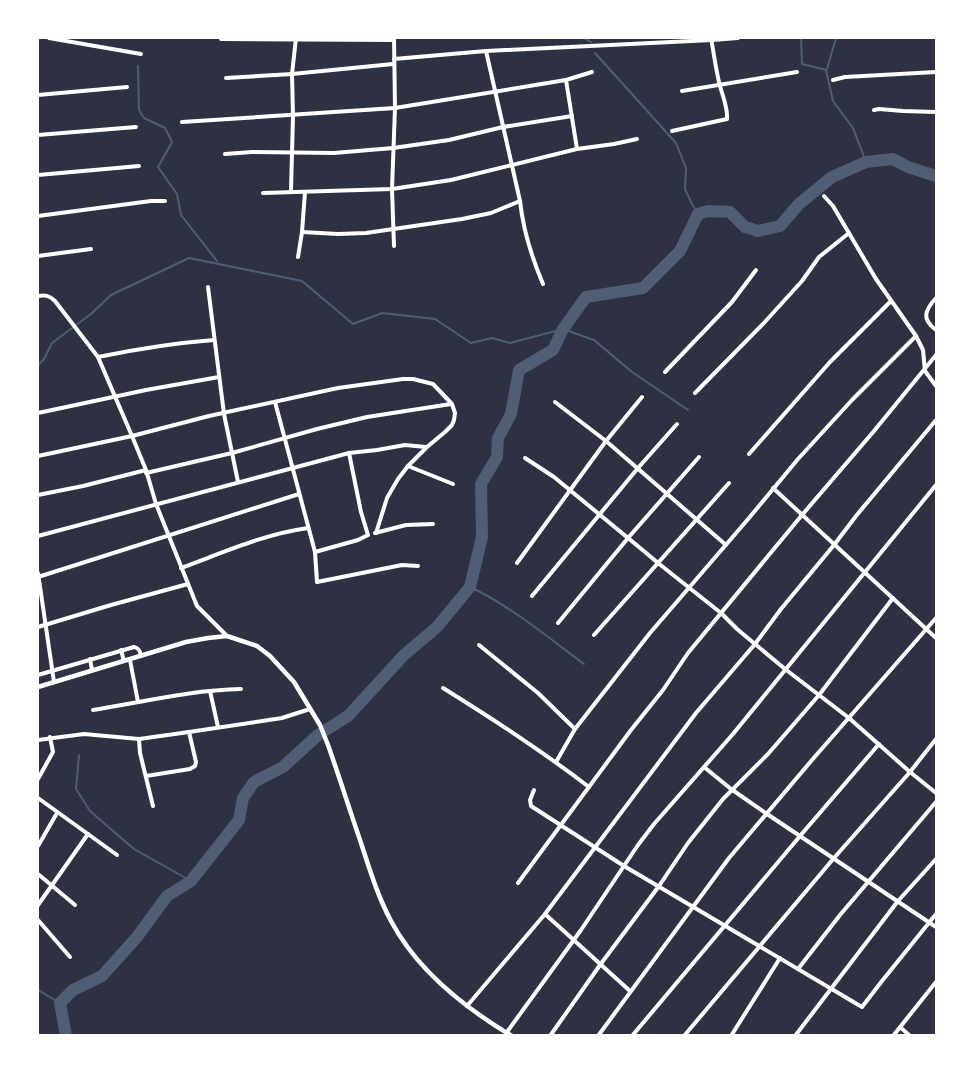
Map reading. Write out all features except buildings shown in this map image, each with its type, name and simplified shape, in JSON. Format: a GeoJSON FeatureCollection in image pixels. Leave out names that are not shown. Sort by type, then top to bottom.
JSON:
{"type":"FeatureCollection","features":[{"type":"Feature","properties":{"kind":"street"},"geometry":{"type":"LineString","coordinates":[[49,38],[141,54]]}},
{"type":"Feature","properties":{"kind":"street"},"geometry":{"type":"LineString","coordinates":[[291,191],[292,74],[296,38]]}},
{"type":"Feature","properties":{"kind":"street"},"geometry":{"type":"LineString","coordinates":[[393,59],[486,51],[738,38]]}},
{"type":"Feature","properties":{"kind":"street"},"geometry":{"type":"LineString","coordinates":[[221,39],[394,39],[395,108],[392,189],[394,246]]}},
{"type":"Feature","properties":{"kind":"street"},"geometry":{"type":"LineString","coordinates":[[672,131],[728,117],[711,39]]}},
{"type":"Feature","properties":{"kind":"street"},"geometry":{"type":"LineString","coordinates":[[486,51],[522,215],[534,262],[543,284]]}},
{"type":"Feature","properties":{"kind":"street"},"geometry":{"type":"LineString","coordinates":[[226,78],[393,64]]}},
{"type":"Feature","properties":{"kind":"street"},"geometry":{"type":"LineString","coordinates":[[182,122],[395,108],[566,80],[592,72]]}},
{"type":"Feature","properties":{"kind":"street"},"geometry":{"type":"LineString","coordinates":[[682,91],[797,72]]}},
{"type":"Feature","properties":{"kind":"street"},"geometry":{"type":"LineString","coordinates":[[833,80],[845,77],[936,72]]}},
{"type":"Feature","properties":{"kind":"street"},"geometry":{"type":"LineString","coordinates":[[566,80],[577,149]]}},
{"type":"Feature","properties":{"kind":"street"},"geometry":{"type":"LineString","coordinates":[[38,95],[127,87]]}},
{"type":"Feature","properties":{"kind":"street"},"geometry":{"type":"LineString","coordinates":[[874,110],[936,112]]}},
{"type":"Feature","properties":{"kind":"street"},"geometry":{"type":"LineString","coordinates":[[225,154],[334,153],[393,148],[449,140],[503,127],[572,116]]}},
{"type":"Feature","properties":{"kind":"street"},"geometry":{"type":"LineString","coordinates":[[38,135],[136,127]]}},
{"type":"Feature","properties":{"kind":"street"},"geometry":{"type":"LineString","coordinates":[[263,193],[392,189],[451,180],[577,149],[637,139]]}},
{"type":"Feature","properties":{"kind":"street"},"geometry":{"type":"LineString","coordinates":[[38,175],[139,166]]}},
{"type":"Feature","properties":{"kind":"street"},"geometry":{"type":"LineString","coordinates":[[298,257],[305,192]]}},
{"type":"Feature","properties":{"kind":"street"},"geometry":{"type":"LineString","coordinates":[[824,196],[833,206],[866,263],[916,336],[923,350],[925,371],[936,386]]}},
{"type":"Feature","properties":{"kind":"street"},"geometry":{"type":"LineString","coordinates":[[38,216],[165,201]]}},
{"type":"Feature","properties":{"kind":"street"},"geometry":{"type":"LineString","coordinates":[[302,232],[366,233],[491,213],[520,201]]}},
{"type":"Feature","properties":{"kind":"street"},"geometry":{"type":"LineString","coordinates":[[695,393],[763,324],[819,257],[849,233]]}},
{"type":"Feature","properties":{"kind":"street"},"geometry":{"type":"LineString","coordinates":[[38,256],[91,249]]}},
{"type":"Feature","properties":{"kind":"street"},"geometry":{"type":"LineString","coordinates":[[665,372],[732,302],[756,270]]}},
{"type":"Feature","properties":{"kind":"street"},"geometry":{"type":"LineString","coordinates":[[208,287],[224,414],[238,482]]}},
{"type":"Feature","properties":{"kind":"street"},"geometry":{"type":"LineString","coordinates":[[38,296],[51,297],[98,357],[132,436],[156,504],[197,606],[227,636]]}},
{"type":"Feature","properties":{"kind":"street"},"geometry":{"type":"LineString","coordinates":[[936,298],[929,306],[926,317],[936,330]]}},
{"type":"Feature","properties":{"kind":"street"},"geometry":{"type":"LineString","coordinates":[[749,454],[830,362],[891,301]]}},
{"type":"Feature","properties":{"kind":"street"},"geometry":{"type":"LineString","coordinates":[[556,762],[575,729],[650,633],[798,459],[852,400],[916,336]]}},
{"type":"Feature","properties":{"kind":"street"},"geometry":{"type":"LineString","coordinates":[[98,357],[182,342],[214,340]]}},
{"type":"Feature","properties":{"kind":"street"},"geometry":{"type":"LineString","coordinates":[[518,883],[663,690],[688,652],[925,371],[936,355]]}},
{"type":"Feature","properties":{"kind":"street"},"geometry":{"type":"LineString","coordinates":[[38,413],[219,377]]}},
{"type":"Feature","properties":{"kind":"street"},"geometry":{"type":"LineString","coordinates":[[38,456],[338,388],[413,379],[434,384],[452,404],[455,413],[452,424],[408,466],[387,498],[376,533]]}},
{"type":"Feature","properties":{"kind":"street"},"geometry":{"type":"LineString","coordinates":[[517,563],[606,441],[642,397]]}},
{"type":"Feature","properties":{"kind":"street"},"geometry":{"type":"LineString","coordinates":[[275,402],[315,552],[317,582],[402,565],[418,566]]}},
{"type":"Feature","properties":{"kind":"street"},"geometry":{"type":"LineString","coordinates":[[555,402],[606,441],[726,545]]}},
{"type":"Feature","properties":{"kind":"street"},"geometry":{"type":"LineString","coordinates":[[38,495],[232,453],[367,417],[452,404]]}},
{"type":"Feature","properties":{"kind":"street"},"geometry":{"type":"LineString","coordinates":[[467,1006],[545,914],[682,731],[936,420]]}},
{"type":"Feature","properties":{"kind":"street"},"geometry":{"type":"LineString","coordinates":[[532,596],[676,424]]}},
{"type":"Feature","properties":{"kind":"street"},"geometry":{"type":"LineString","coordinates":[[38,536],[349,453],[405,445],[427,447]]}},
{"type":"Feature","properties":{"kind":"street"},"geometry":{"type":"LineString","coordinates":[[349,453],[368,535]]}},
{"type":"Feature","properties":{"kind":"street"},"geometry":{"type":"LineString","coordinates":[[558,623],[699,457]]}},
{"type":"Feature","properties":{"kind":"street"},"geometry":{"type":"LineString","coordinates":[[525,458],[554,477],[600,514],[721,613],[785,669],[849,718],[936,793]]}},
{"type":"Feature","properties":{"kind":"street"},"geometry":{"type":"LineString","coordinates":[[408,466],[453,484]]}},
{"type":"Feature","properties":{"kind":"street"},"geometry":{"type":"LineString","coordinates":[[594,635],[729,483]]}},
{"type":"Feature","properties":{"kind":"street"},"geometry":{"type":"LineString","coordinates":[[38,687],[186,642],[227,636],[257,646],[270,656],[294,682],[320,725],[374,884],[391,921],[423,965],[446,989],[509,1034],[638,844],[733,734],[936,485]]}},
{"type":"Feature","properties":{"kind":"street"},"geometry":{"type":"LineString","coordinates":[[773,488],[936,638]]}},
{"type":"Feature","properties":{"kind":"street"},"geometry":{"type":"LineString","coordinates":[[54,682],[38,576],[299,494]]}},
{"type":"Feature","properties":{"kind":"street"},"geometry":{"type":"LineString","coordinates":[[315,552],[406,525],[433,524]]}},
{"type":"Feature","properties":{"kind":"street"},"geometry":{"type":"LineString","coordinates":[[181,568],[237,547],[308,528]]}},
{"type":"Feature","properties":{"kind":"street"},"geometry":{"type":"LineString","coordinates":[[38,627],[111,604],[189,584]]}},
{"type":"Feature","properties":{"kind":"street"},"geometry":{"type":"LineString","coordinates":[[550,1035],[688,843],[731,789],[768,754],[819,694],[893,598]]}},
{"type":"Feature","properties":{"kind":"street"},"geometry":{"type":"LineString","coordinates":[[598,1035],[729,858],[936,618]]}},
{"type":"Feature","properties":{"kind":"street"},"geometry":{"type":"LineString","coordinates":[[479,645],[538,693],[575,729]]}},
{"type":"Feature","properties":{"kind":"street"},"geometry":{"type":"LineString","coordinates":[[38,675],[137,647],[141,656]]}},
{"type":"Feature","properties":{"kind":"street"},"geometry":{"type":"LineString","coordinates":[[121,650],[127,660],[138,702]]}},
{"type":"Feature","properties":{"kind":"street"},"geometry":{"type":"LineString","coordinates":[[90,659],[92,670]]}},
{"type":"Feature","properties":{"kind":"street"},"geometry":{"type":"LineString","coordinates":[[443,688],[502,725],[589,787]]}},
{"type":"Feature","properties":{"kind":"street"},"geometry":{"type":"LineString","coordinates":[[93,710],[210,690],[242,689]]}},
{"type":"Feature","properties":{"kind":"street"},"geometry":{"type":"LineString","coordinates":[[210,690],[218,727]]}},
{"type":"Feature","properties":{"kind":"street"},"geometry":{"type":"LineString","coordinates":[[38,740],[84,734],[139,739],[282,717],[310,709]]}},
{"type":"Feature","properties":{"kind":"street"},"geometry":{"type":"LineString","coordinates":[[146,776],[190,769],[195,766],[189,732]]}},
{"type":"Feature","properties":{"kind":"street"},"geometry":{"type":"LineString","coordinates":[[38,779],[53,752],[50,737]]}},
{"type":"Feature","properties":{"kind":"street"},"geometry":{"type":"LineString","coordinates":[[139,739],[153,806]]}},
{"type":"Feature","properties":{"kind":"street"},"geometry":{"type":"LineString","coordinates":[[684,1035],[936,739]]}},
{"type":"Feature","properties":{"kind":"street"},"geometry":{"type":"LineString","coordinates":[[632,1035],[879,744]]}},
{"type":"Feature","properties":{"kind":"street"},"geometry":{"type":"LineString","coordinates":[[704,767],[767,814],[936,927]]}},
{"type":"Feature","properties":{"kind":"street"},"geometry":{"type":"LineString","coordinates":[[534,790],[530,800],[531,806],[537,812],[862,1007],[936,914]]}},
{"type":"Feature","properties":{"kind":"street"},"geometry":{"type":"LineString","coordinates":[[38,798],[117,855]]}},
{"type":"Feature","properties":{"kind":"street"},"geometry":{"type":"LineString","coordinates":[[798,969],[936,802]]}},
{"type":"Feature","properties":{"kind":"street"},"geometry":{"type":"LineString","coordinates":[[38,846],[57,813]]}},
{"type":"Feature","properties":{"kind":"street"},"geometry":{"type":"LineString","coordinates":[[38,905],[88,834]]}},
{"type":"Feature","properties":{"kind":"street"},"geometry":{"type":"LineString","coordinates":[[795,1035],[898,901],[936,859]]}},
{"type":"Feature","properties":{"kind":"street"},"geometry":{"type":"LineString","coordinates":[[38,874],[75,905]]}},
{"type":"Feature","properties":{"kind":"street"},"geometry":{"type":"LineString","coordinates":[[545,914],[630,991]]}},
{"type":"Feature","properties":{"kind":"street"},"geometry":{"type":"LineString","coordinates":[[38,920],[70,957]]}},
{"type":"Feature","properties":{"kind":"street"},"geometry":{"type":"LineString","coordinates":[[731,1035],[780,958]]}},
{"type":"Feature","properties":{"kind":"street"},"geometry":{"type":"LineString","coordinates":[[893,1035],[936,982]]}},
{"type":"Feature","properties":{"kind":"street"},"geometry":{"type":"LineString","coordinates":[[900,1027],[910,1035]]}},
{"type":"Feature","properties":{"kind":"waterway"},"geometry":{"type":"LineString","coordinates":[[584,38],[591,42]]}},
{"type":"Feature","properties":{"kind":"waterway"},"geometry":{"type":"LineString","coordinates":[[801,38],[802,64],[826,70],[833,101],[853,128],[866,162]]}},
{"type":"Feature","properties":{"kind":"waterway"},"geometry":{"type":"LineString","coordinates":[[827,69],[836,38]]}},
{"type":"Feature","properties":{"kind":"waterway"},"geometry":{"type":"LineString","coordinates":[[595,53],[676,143],[686,168],[685,189],[698,214]]}},
{"type":"Feature","properties":{"kind":"waterway"},"geometry":{"type":"LineString","coordinates":[[138,66],[139,110],[144,118],[165,128],[172,142],[158,167],[177,194],[181,215],[217,261]]}},
{"type":"Feature","properties":{"kind":"waterway"},"geometry":{"type":"LineString","coordinates":[[66,1036],[60,1003],[73,990],[102,976],[137,937],[167,896],[191,881],[239,820],[243,798],[254,782],[283,767],[318,735],[348,716],[404,655],[437,627],[470,587],[482,537],[481,484],[497,457],[498,438],[511,414],[519,370],[553,350],[563,329],[586,297],[643,288],[680,251],[698,214],[708,211],[730,212],[745,227],[758,231],[780,226],[799,204],[832,177],[866,162],[893,159],[908,167],[936,176]]}},
{"type":"Feature","properties":{"kind":"waterway"},"geometry":{"type":"LineString","coordinates":[[38,365],[44,359],[52,343],[91,314],[111,295],[189,258],[302,281],[353,324],[382,313],[435,319],[471,343],[492,338],[510,343],[563,329],[594,340],[632,372],[688,410]]}},
{"type":"Feature","properties":{"kind":"waterway"},"geometry":{"type":"LineString","coordinates":[[470,587],[514,612],[584,664]]}},
{"type":"Feature","properties":{"kind":"waterway"},"geometry":{"type":"LineString","coordinates":[[79,755],[76,789],[90,811],[134,849],[191,881]]}},
{"type":"Feature","properties":{"kind":"waterway"},"geometry":{"type":"LineString","coordinates":[[38,990],[60,1003]]}}]}
